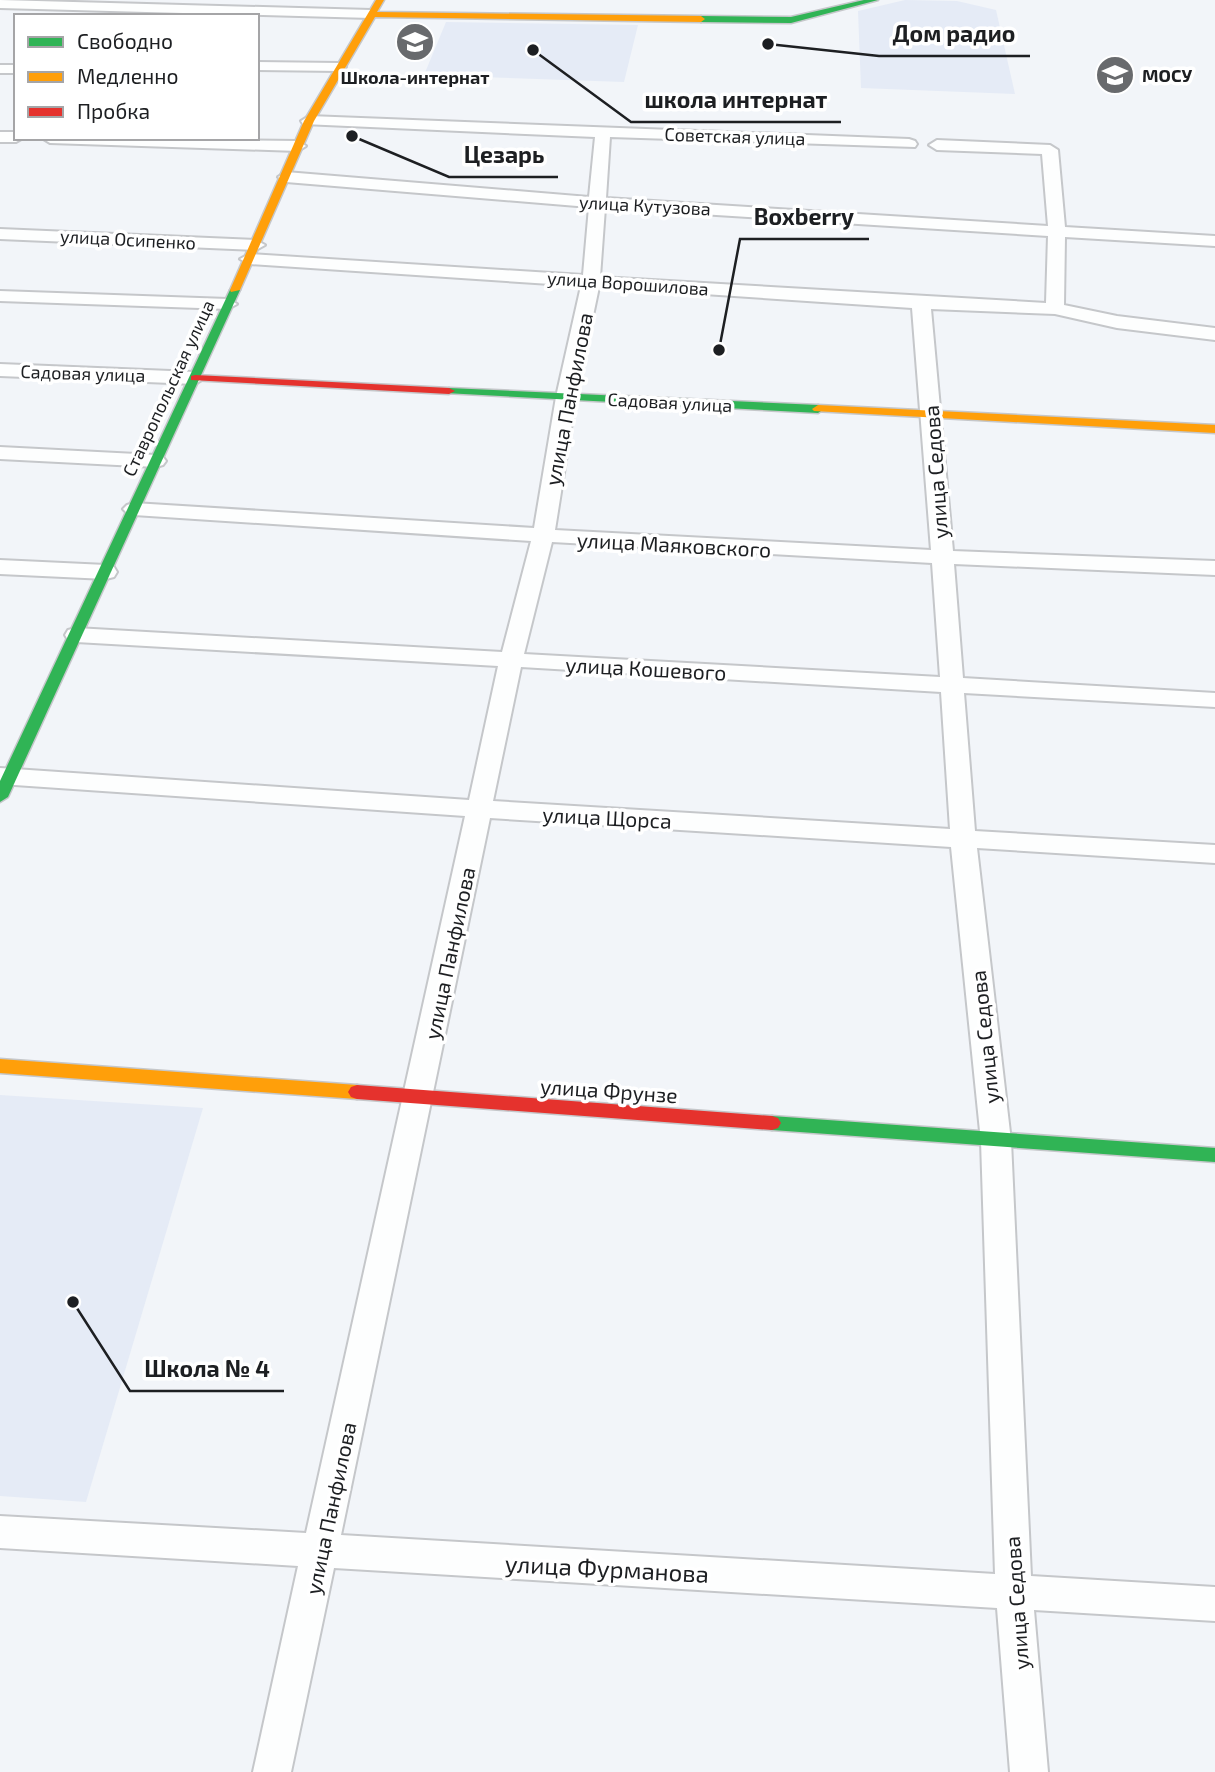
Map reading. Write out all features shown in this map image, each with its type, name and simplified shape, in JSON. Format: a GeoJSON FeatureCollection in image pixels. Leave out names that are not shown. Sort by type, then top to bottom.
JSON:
{"type":"FeatureCollection","features":[{"type":"Feature","properties":{"kind":"street","name":"Ставропольская улица"},"geometry":{"type":"LineString","coordinates":[[3,783],[106,572],[253,252],[309,121],[380,0]]}},
{"type":"Feature","properties":{"kind":"street"},"geometry":{"type":"LineString","coordinates":[[0,4],[371,14],[791,20],[874,0]]}},
{"type":"Feature","properties":{"kind":"street"},"geometry":{"type":"LineString","coordinates":[[259,66],[339,67]]}},
{"type":"Feature","properties":{"kind":"street","name":"Советская улица"},"geometry":{"type":"LineString","coordinates":[[309,121],[909,144]]}},
{"type":"Feature","properties":{"kind":"street","name":"улица Панфилова"},"geometry":{"type":"LineString","coordinates":[[272,1772],[511,661],[542,537],[566,397],[591,281],[603,131]]}},
{"type":"Feature","properties":{"kind":"street"},"geometry":{"type":"LineString","coordinates":[[112,140],[298,146]]}},
{"type":"Feature","properties":{"kind":"street"},"geometry":{"type":"LineString","coordinates":[[937,145],[1050,150],[1057,232],[1055,309]]}},
{"type":"Feature","properties":{"kind":"street","name":"улица Кутузова"},"geometry":{"type":"LineString","coordinates":[[286,177],[598,202],[1215,242]]}},
{"type":"Feature","properties":{"kind":"street","name":"улица Осипенко"},"geometry":{"type":"LineString","coordinates":[[0,234],[253,252]]}},
{"type":"Feature","properties":{"kind":"street","name":"улица Ворошилова"},"geometry":{"type":"LineString","coordinates":[[253,252],[591,281],[1055,309],[1117,322],[1215,334]]}},
{"type":"Feature","properties":{"kind":"street"},"geometry":{"type":"LineString","coordinates":[[0,296],[228,304]]}},
{"type":"Feature","properties":{"kind":"street","name":"улица Седова"},"geometry":{"type":"LineString","coordinates":[[921,303],[932,415],[962,837],[996,1141],[1014,1592],[1029,1772]]}},
{"type":"Feature","properties":{"kind":"street","name":"Садовая улица"},"geometry":{"type":"LineString","coordinates":[[0,370],[1215,429]]}},
{"type":"Feature","properties":{"kind":"street"},"geometry":{"type":"LineString","coordinates":[[0,453],[156,461]]}},
{"type":"Feature","properties":{"kind":"street","name":"улица Маяковского"},"geometry":{"type":"LineString","coordinates":[[134,509],[542,537],[942,558],[1215,568]]}},
{"type":"Feature","properties":{"kind":"street"},"geometry":{"type":"LineString","coordinates":[[0,567],[106,572]]}},
{"type":"Feature","properties":{"kind":"street","name":"улица Кошевого"},"geometry":{"type":"LineString","coordinates":[[76,635],[1215,700]]}},
{"type":"Feature","properties":{"kind":"street","name":"улица Щорса"},"geometry":{"type":"LineString","coordinates":[[3,783],[962,837],[1215,854]]}},
{"type":"Feature","properties":{"kind":"street","name":"улица Фрунзе"},"geometry":{"type":"LineString","coordinates":[[0,1066],[1215,1155]]}},
{"type":"Feature","properties":{"kind":"street","name":"улица Фурманова"},"geometry":{"type":"LineString","coordinates":[[0,1532],[1215,1604]]}},
{"type":"Feature","properties":{"kind":"shaded area"},"geometry":{"type":"Polygon","coordinates":[[[905,0],[957,1],[996,10],[1015,94],[861,88],[858,11],[905,0]]]}},
{"type":"Feature","properties":{"kind":"shaded area"},"geometry":{"type":"Polygon","coordinates":[[[446,22],[638,25],[624,82],[424,75],[446,22]]]}},
{"type":"Feature","properties":{"kind":"shaded area"},"geometry":{"type":"Polygon","coordinates":[[[0,1095],[203,1108],[86,1502],[0,1496],[0,1095]]]}},
{"type":"Feature","properties":{"kind":"traffic: fast"},"geometry":{"type":"LineString","coordinates":[[701,19],[791,20],[874,0]]}},
{"type":"Feature","properties":{"kind":"traffic: fast"},"geometry":{"type":"LineString","coordinates":[[0,797],[235,290]]}},
{"type":"Feature","properties":{"kind":"traffic: fast"},"geometry":{"type":"LineString","coordinates":[[449,391],[818,409]]}},
{"type":"Feature","properties":{"kind":"traffic: fast"},"geometry":{"type":"LineString","coordinates":[[772,1123],[1215,1155]]}},
{"type":"Feature","properties":{"kind":"traffic: slow"},"geometry":{"type":"LineString","coordinates":[[235,290],[309,121],[380,0]]}},
{"type":"Feature","properties":{"kind":"traffic: slow"},"geometry":{"type":"LineString","coordinates":[[371,14],[701,19]]}},
{"type":"Feature","properties":{"kind":"traffic: slow"},"geometry":{"type":"LineString","coordinates":[[818,409],[1215,429]]}},
{"type":"Feature","properties":{"kind":"traffic: slow"},"geometry":{"type":"LineString","coordinates":[[0,1066],[357,1092]]}},
{"type":"Feature","properties":{"kind":"traffic: jam"},"geometry":{"type":"LineString","coordinates":[[195,378],[449,391]]}},
{"type":"Feature","properties":{"kind":"traffic: jam"},"geometry":{"type":"LineString","coordinates":[[357,1092],[772,1123]]}},
{"type":"Feature","properties":{"kind":"place","name":"Школа-интернат"},"geometry":{"type":"Point","coordinates":[415,42]}},
{"type":"Feature","properties":{"kind":"place","name":"Дом радио"},"geometry":{"type":"Point","coordinates":[768,44]}},
{"type":"Feature","properties":{"kind":"place","name":"школа интернат"},"geometry":{"type":"Point","coordinates":[533,50]}},
{"type":"Feature","properties":{"kind":"place","name":"МОСУ"},"geometry":{"type":"Point","coordinates":[1115,75]}},
{"type":"Feature","properties":{"kind":"place","name":"Цезарь"},"geometry":{"type":"Point","coordinates":[352,136]}},
{"type":"Feature","properties":{"kind":"place","name":"Boxberry"},"geometry":{"type":"Point","coordinates":[719,350]}},
{"type":"Feature","properties":{"kind":"place","name":"Школа № 4"},"geometry":{"type":"Point","coordinates":[73,1302]}}]}
